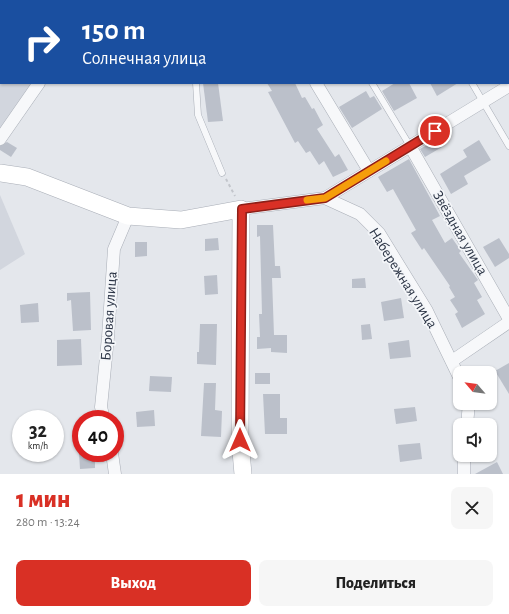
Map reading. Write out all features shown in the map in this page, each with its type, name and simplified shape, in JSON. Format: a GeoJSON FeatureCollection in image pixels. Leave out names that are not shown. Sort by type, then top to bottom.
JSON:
{"type":"FeatureCollection","features":[{"type":"Feature","properties":{"kind":"street"},"geometry":{"type":"LineString","coordinates":[[0,139],[38,84]]}},
{"type":"Feature","properties":{"kind":"street"},"geometry":{"type":"LineString","coordinates":[[317,84],[369,172]]}},
{"type":"Feature","properties":{"kind":"street"},"geometry":{"type":"LineString","coordinates":[[0,173],[27,177],[128,216],[182,220],[242,209],[325,198],[509,86]]}},
{"type":"Feature","properties":{"kind":"street","name":"Звёздная улица"},"geometry":{"type":"LineString","coordinates":[[410,146],[509,321]]}},
{"type":"Feature","properties":{"kind":"street","name":"Набережная улица"},"geometry":{"type":"LineString","coordinates":[[325,198],[360,214],[379,233],[427,311],[454,366]]}},
{"type":"Feature","properties":{"kind":"street"},"geometry":{"type":"LineString","coordinates":[[242,209],[240,440],[243,474]]}},
{"type":"Feature","properties":{"kind":"street","name":"Боровая улица"},"geometry":{"type":"LineString","coordinates":[[102,410],[114,248],[128,216]]}},
{"type":"Feature","properties":{"kind":"street"},"geometry":{"type":"LineString","coordinates":[[452,361],[509,321]]}},
{"type":"Feature","properties":{"kind":"street"},"geometry":{"type":"LineString","coordinates":[[113,462],[115,474]]}},
{"type":"Feature","properties":{"kind":"street"},"geometry":{"type":"LineString","coordinates":[[464,462],[464,474]]}},
{"type":"Feature","properties":{"kind":"lane"},"geometry":{"type":"LineString","coordinates":[[196,84],[198,115],[222,173]]}},
{"type":"Feature","properties":{"kind":"lane"},"geometry":{"type":"LineString","coordinates":[[373,84],[410,146]]}},
{"type":"Feature","properties":{"kind":"lane"},"geometry":{"type":"LineString","coordinates":[[473,84],[509,146]]}},
{"type":"Feature","properties":{"kind":"path"},"geometry":{"type":"LineString","coordinates":[[222,173],[242,209]]}},
{"type":"Feature","properties":{"kind":"shaded area"},"geometry":{"type":"Polygon","coordinates":[[[0,84],[31,84],[0,130],[0,84]]]}},
{"type":"Feature","properties":{"kind":"shaded area"},"geometry":{"type":"Polygon","coordinates":[[[0,195],[25,254],[0,270],[0,195]]]}},
{"type":"Feature","properties":{"kind":"building"},"geometry":{"type":"Polygon","coordinates":[[[203,84],[218,84],[223,121],[208,122],[203,84]]]}},
{"type":"Feature","properties":{"kind":"building"},"geometry":{"type":"Polygon","coordinates":[[[268,84],[295,84],[302,98],[305,97],[312,109],[314,108],[323,125],[317,129],[335,157],[339,154],[348,170],[333,177],[324,161],[319,165],[310,151],[306,153],[298,141],[295,143],[268,92],[272,91],[268,84]]]}},
{"type":"Feature","properties":{"kind":"building"},"geometry":{"type":"Polygon","coordinates":[[[393,84],[410,84],[417,98],[394,111],[382,91],[393,84]]]}},
{"type":"Feature","properties":{"kind":"building"},"geometry":{"type":"Polygon","coordinates":[[[431,84],[456,84],[437,96],[431,84]]]}},
{"type":"Feature","properties":{"kind":"building"},"geometry":{"type":"Polygon","coordinates":[[[366,91],[370,98],[374,96],[382,109],[352,128],[339,107],[366,91]]]}},
{"type":"Feature","properties":{"kind":"building"},"geometry":{"type":"Polygon","coordinates":[[[437,139],[442,147],[425,157],[420,149],[437,139]]]}},
{"type":"Feature","properties":{"kind":"building"},"geometry":{"type":"Polygon","coordinates":[[[479,140],[491,160],[464,176],[468,184],[451,194],[440,174],[467,157],[463,150],[479,140]]]}},
{"type":"Feature","properties":{"kind":"building"},"geometry":{"type":"Polygon","coordinates":[[[7,142],[17,148],[11,157],[0,150],[0,146],[7,142]]]}},
{"type":"Feature","properties":{"kind":"building"},"geometry":{"type":"Polygon","coordinates":[[[409,159],[440,216],[432,220],[445,243],[452,238],[461,251],[459,253],[478,280],[474,283],[482,297],[477,300],[485,314],[462,328],[455,314],[458,312],[450,300],[455,297],[449,287],[450,286],[424,248],[422,250],[411,233],[416,230],[393,189],[387,192],[378,177],[409,159]]]}},
{"type":"Feature","properties":{"kind":"building"},"geometry":{"type":"Polygon","coordinates":[[[257,225],[273,225],[275,266],[280,266],[281,278],[272,278],[274,335],[287,335],[287,353],[271,352],[271,348],[257,349],[257,337],[260,337],[259,314],[262,314],[260,236],[257,237],[257,225]]]}},
{"type":"Feature","properties":{"kind":"building"},"geometry":{"type":"Polygon","coordinates":[[[218,238],[219,250],[205,251],[205,239],[218,238]]]}},
{"type":"Feature","properties":{"kind":"building"},"geometry":{"type":"Polygon","coordinates":[[[499,238],[509,254],[509,258],[495,267],[483,247],[499,238]]]}},
{"type":"Feature","properties":{"kind":"building"},"geometry":{"type":"Polygon","coordinates":[[[135,242],[147,242],[147,256],[135,257],[135,242]]]}},
{"type":"Feature","properties":{"kind":"building"},"geometry":{"type":"Polygon","coordinates":[[[217,275],[218,294],[205,295],[204,276],[217,275]]]}},
{"type":"Feature","properties":{"kind":"building"},"geometry":{"type":"Polygon","coordinates":[[[365,278],[366,288],[352,288],[352,279],[365,278]]]}},
{"type":"Feature","properties":{"kind":"building"},"geometry":{"type":"Polygon","coordinates":[[[90,292],[91,330],[73,331],[71,300],[67,301],[67,293],[90,292]]]}},
{"type":"Feature","properties":{"kind":"building"},"geometry":{"type":"Polygon","coordinates":[[[401,298],[404,318],[384,321],[381,302],[401,298]]]}},
{"type":"Feature","properties":{"kind":"building"},"geometry":{"type":"Polygon","coordinates":[[[38,303],[39,322],[21,323],[20,305],[38,303]]]}},
{"type":"Feature","properties":{"kind":"building"},"geometry":{"type":"Polygon","coordinates":[[[200,324],[217,324],[216,365],[197,364],[200,324]]]}},
{"type":"Feature","properties":{"kind":"building"},"geometry":{"type":"Polygon","coordinates":[[[370,324],[372,339],[362,340],[361,325],[370,324]]]}},
{"type":"Feature","properties":{"kind":"building"},"geometry":{"type":"Polygon","coordinates":[[[81,339],[82,365],[57,366],[57,340],[81,339]]]}},
{"type":"Feature","properties":{"kind":"building"},"geometry":{"type":"Polygon","coordinates":[[[409,340],[411,357],[390,359],[388,343],[409,340]]]}},
{"type":"Feature","properties":{"kind":"building"},"geometry":{"type":"Polygon","coordinates":[[[509,363],[509,394],[497,374],[497,370],[509,363]]]}},
{"type":"Feature","properties":{"kind":"building"},"geometry":{"type":"Polygon","coordinates":[[[255,373],[270,373],[270,384],[255,384],[255,373]]]}},
{"type":"Feature","properties":{"kind":"building"},"geometry":{"type":"Polygon","coordinates":[[[150,376],[172,377],[171,392],[149,391],[150,376]]]}},
{"type":"Feature","properties":{"kind":"building"},"geometry":{"type":"Polygon","coordinates":[[[204,383],[216,383],[215,410],[222,411],[221,437],[201,436],[204,383]]]}},
{"type":"Feature","properties":{"kind":"building"},"geometry":{"type":"Polygon","coordinates":[[[263,394],[280,394],[280,418],[287,418],[287,434],[265,434],[263,394]]]}},
{"type":"Feature","properties":{"kind":"building"},"geometry":{"type":"Polygon","coordinates":[[[415,407],[417,421],[396,424],[394,409],[415,407]]]}},
{"type":"Feature","properties":{"kind":"building"},"geometry":{"type":"Polygon","coordinates":[[[154,410],[155,426],[137,427],[136,412],[154,410]]]}},
{"type":"Feature","properties":{"kind":"building"},"geometry":{"type":"Polygon","coordinates":[[[420,443],[422,459],[400,462],[398,445],[420,443]]]}},
{"type":"Feature","properties":{"kind":"building"},"geometry":{"type":"Polygon","coordinates":[[[80,462],[95,462],[95,468],[80,469],[80,462]]]}},
{"type":"Feature","properties":{"kind":"building"},"geometry":{"type":"Polygon","coordinates":[[[497,462],[503,474],[475,474],[497,462]]]}},
{"type":"Feature","properties":{"kind":"slow traffic"},"geometry":{"type":"LineString","coordinates":[[307,200],[325,198],[386,161]]}},
{"type":"Feature","properties":{"kind":"route"},"geometry":{"type":"LineString","coordinates":[[240,440],[242,209],[325,198],[435,131]]}}]}
